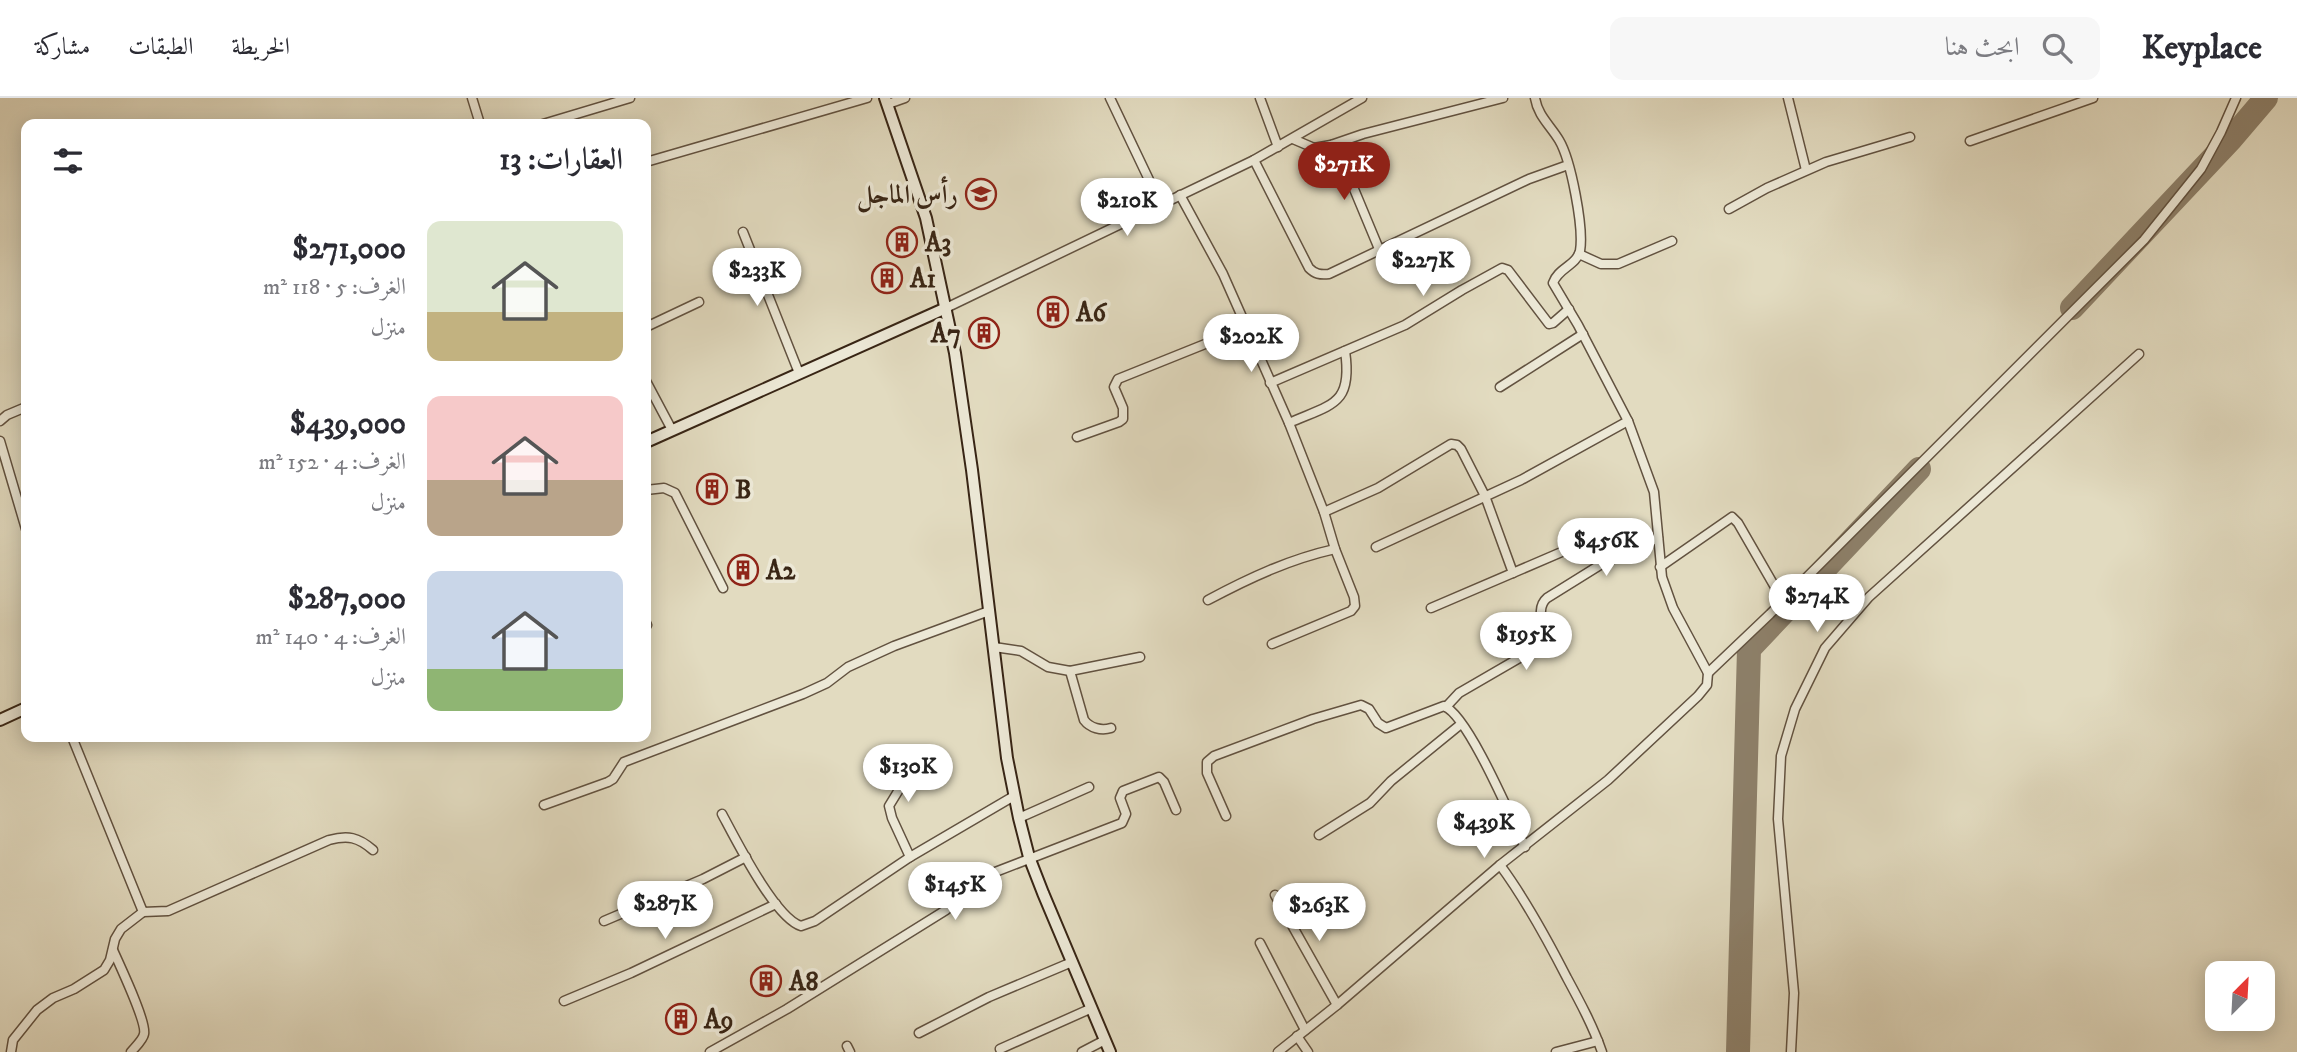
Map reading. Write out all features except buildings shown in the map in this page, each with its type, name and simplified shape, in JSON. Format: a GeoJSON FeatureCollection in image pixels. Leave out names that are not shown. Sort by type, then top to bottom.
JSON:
{"type":"FeatureCollection","features":[{"type":"Feature","properties":{"kind":"street"},"geometry":{"type":"LineString","coordinates":[[471,98],[478,119]]}},
{"type":"Feature","properties":{"kind":"street"},"geometry":{"type":"LineString","coordinates":[[560,119],[630,98]]}},
{"type":"Feature","properties":{"kind":"street"},"geometry":{"type":"LineString","coordinates":[[651,161],[867,98]]}},
{"type":"Feature","properties":{"kind":"street"},"geometry":{"type":"LineString","coordinates":[[905,98],[887,101],[926,218],[946,308],[964,408],[1014,796],[1030,857],[1110,1052]]}},
{"type":"Feature","properties":{"kind":"street"},"geometry":{"type":"LineString","coordinates":[[1110,98],[1161,205]]}},
{"type":"Feature","properties":{"kind":"street"},"geometry":{"type":"LineString","coordinates":[[1261,98],[1278,147]]}},
{"type":"Feature","properties":{"kind":"street"},"geometry":{"type":"LineString","coordinates":[[651,440],[946,308],[1161,205],[1254,160],[1362,98]]}},
{"type":"Feature","properties":{"kind":"street"},"geometry":{"type":"LineString","coordinates":[[1293,139],[1314,148],[1331,145],[1363,134],[1503,98]]}},
{"type":"Feature","properties":{"kind":"street"},"geometry":{"type":"LineString","coordinates":[[1279,1052],[1500,865],[1608,780],[1707,685],[1707,673],[1673,608],[1660,567],[1654,492],[1628,421],[1583,334],[1555,287],[1554,280],[1579,254],[1576,197],[1559,140],[1538,112],[1535,98]]}},
{"type":"Feature","properties":{"kind":"street"},"geometry":{"type":"LineString","coordinates":[[1788,98],[1806,170]]}},
{"type":"Feature","properties":{"kind":"street"},"geometry":{"type":"LineString","coordinates":[[1970,141],[2093,98]]}},
{"type":"Feature","properties":{"kind":"street"},"geometry":{"type":"LineString","coordinates":[[1707,673],[2144,240],[2201,169],[2236,98]]}},
{"type":"Feature","properties":{"kind":"street"},"geometry":{"type":"LineString","coordinates":[[1729,209],[1826,162],[1910,137]]}},
{"type":"Feature","properties":{"kind":"street"},"geometry":{"type":"LineString","coordinates":[[1331,145],[1354,189],[1379,249]]}},
{"type":"Feature","properties":{"kind":"street"},"geometry":{"type":"LineString","coordinates":[[1254,160],[1309,268],[1314,272],[1329,274],[1529,179],[1568,165]]}},
{"type":"Feature","properties":{"kind":"street"},"geometry":{"type":"LineString","coordinates":[[1180,195],[1223,274],[1289,423],[1354,597],[1355,606],[1351,611],[1272,644]]}},
{"type":"Feature","properties":{"kind":"street"},"geometry":{"type":"LineString","coordinates":[[743,232],[799,373]]}},
{"type":"Feature","properties":{"kind":"street"},"geometry":{"type":"LineString","coordinates":[[1579,254],[1594,262],[1618,264],[1672,241]]}},
{"type":"Feature","properties":{"kind":"street"},"geometry":{"type":"LineString","coordinates":[[1270,383],[1405,325],[1502,268],[1508,270],[1549,324],[1569,309]]}},
{"type":"Feature","properties":{"kind":"street"},"geometry":{"type":"LineString","coordinates":[[651,325],[699,302]]}},
{"type":"Feature","properties":{"kind":"street"},"geometry":{"type":"LineString","coordinates":[[1077,437],[1123,419],[1123,408],[1114,387],[1118,379],[1245,328]]}},
{"type":"Feature","properties":{"kind":"street"},"geometry":{"type":"LineString","coordinates":[[1500,387],[1583,334]]}},
{"type":"Feature","properties":{"kind":"street"},"geometry":{"type":"LineString","coordinates":[[1289,423],[1338,401],[1346,385],[1348,369],[1345,351]]}},
{"type":"Feature","properties":{"kind":"street"},"geometry":{"type":"LineString","coordinates":[[1791,1052],[1794,993],[1778,819],[1781,756],[1795,709],[1825,648],[1869,597],[2139,354]]}},
{"type":"Feature","properties":{"kind":"street"},"geometry":{"type":"LineString","coordinates":[[651,390],[672,430]]}},
{"type":"Feature","properties":{"kind":"street"},"geometry":{"type":"LineString","coordinates":[[0,421],[6,415],[21,409]]}},
{"type":"Feature","properties":{"kind":"street"},"geometry":{"type":"LineString","coordinates":[[1376,547],[1532,474],[1628,421]]}},
{"type":"Feature","properties":{"kind":"street"},"geometry":{"type":"LineString","coordinates":[[0,441],[21,513]]}},
{"type":"Feature","properties":{"kind":"street"},"geometry":{"type":"LineString","coordinates":[[1324,512],[1378,488],[1451,444],[1457,445],[1485,496],[1513,572]]}},
{"type":"Feature","properties":{"kind":"street"},"geometry":{"type":"LineString","coordinates":[[651,489],[664,488],[675,494],[723,588]]}},
{"type":"Feature","properties":{"kind":"street"},"geometry":{"type":"LineString","coordinates":[[1660,567],[1732,517],[1783,600]]}},
{"type":"Feature","properties":{"kind":"street"},"geometry":{"type":"LineString","coordinates":[[1226,816],[1207,773],[1207,762],[1214,757],[1313,719],[1361,705],[1369,709],[1378,723],[1386,728],[1446,707],[1459,693],[1545,643],[1540,609],[1547,598],[1600,565],[1658,538]]}},
{"type":"Feature","properties":{"kind":"street"},"geometry":{"type":"LineString","coordinates":[[1208,600],[1288,562],[1335,549]]}},
{"type":"Feature","properties":{"kind":"street"},"geometry":{"type":"LineString","coordinates":[[1431,608],[1564,551]]}},
{"type":"Feature","properties":{"kind":"street"},"geometry":{"type":"LineString","coordinates":[[544,805],[608,782],[624,762],[815,688],[835,678],[848,667],[894,646],[989,611]]}},
{"type":"Feature","properties":{"kind":"street"},"geometry":{"type":"LineString","coordinates":[[994,647],[1021,651],[1048,667],[1070,671],[1140,657]]}},
{"type":"Feature","properties":{"kind":"street"},"geometry":{"type":"LineString","coordinates":[[1070,671],[1084,720],[1096,729],[1111,728]]}},
{"type":"Feature","properties":{"kind":"street"},"geometry":{"type":"LineString","coordinates":[[1446,707],[1476,748],[1525,847]]}},
{"type":"Feature","properties":{"kind":"street"},"geometry":{"type":"LineString","coordinates":[[0,720],[21,710]]}},
{"type":"Feature","properties":{"kind":"street"},"geometry":{"type":"LineString","coordinates":[[1319,835],[1370,803],[1391,780],[1461,724]]}},
{"type":"Feature","properties":{"kind":"street"},"geometry":{"type":"LineString","coordinates":[[74,742],[143,912]]}},
{"type":"Feature","properties":{"kind":"street"},"geometry":{"type":"LineString","coordinates":[[910,857],[891,818],[889,806],[900,789],[914,750]]}},
{"type":"Feature","properties":{"kind":"street"},"geometry":{"type":"LineString","coordinates":[[710,1052],[787,1009],[946,910],[967,884],[1122,823],[1126,814],[1121,794],[1159,777],[1164,782],[1176,810]]}},
{"type":"Feature","properties":{"kind":"street"},"geometry":{"type":"LineString","coordinates":[[1019,818],[1089,787]]}},
{"type":"Feature","properties":{"kind":"street"},"geometry":{"type":"LineString","coordinates":[[722,814],[776,904],[795,924],[808,925],[910,857],[1014,796]]}},
{"type":"Feature","properties":{"kind":"street"},"geometry":{"type":"LineString","coordinates":[[11,1052],[13,1040],[37,1010],[53,998],[74,989],[104,970],[121,929],[143,912],[168,911],[341,837],[353,836],[373,850]]}},
{"type":"Feature","properties":{"kind":"street"},"geometry":{"type":"LineString","coordinates":[[604,921],[703,879],[746,856]]}},
{"type":"Feature","properties":{"kind":"street"},"geometry":{"type":"LineString","coordinates":[[1500,865],[1534,916],[1602,1052]]}},
{"type":"Feature","properties":{"kind":"street"},"geometry":{"type":"LineString","coordinates":[[1275,895],[1337,1005]]}},
{"type":"Feature","properties":{"kind":"street"},"geometry":{"type":"LineString","coordinates":[[564,1000],[631,973],[776,904]]}},
{"type":"Feature","properties":{"kind":"street"},"geometry":{"type":"LineString","coordinates":[[1260,943],[1308,1052]]}},
{"type":"Feature","properties":{"kind":"street"},"geometry":{"type":"LineString","coordinates":[[113,950],[144,1028],[142,1037],[131,1052]]}},
{"type":"Feature","properties":{"kind":"street"},"geometry":{"type":"LineString","coordinates":[[919,1033],[989,997],[1072,962]]}},
{"type":"Feature","properties":{"kind":"street"},"geometry":{"type":"LineString","coordinates":[[1000,1049],[1092,1008]]}},
{"type":"Feature","properties":{"kind":"street"},"geometry":{"type":"LineString","coordinates":[[1082,1052],[1105,1040]]}},
{"type":"Feature","properties":{"kind":"street"},"geometry":{"type":"LineString","coordinates":[[1556,1052],[1598,1041]]}},
{"type":"Feature","properties":{"kind":"taxiway"},"geometry":{"type":"LineString","coordinates":[[2072,308],[2231,139],[2266,98]]}},
{"type":"Feature","properties":{"kind":"taxiway"},"geometry":{"type":"LineString","coordinates":[[1738,1052],[1749,649],[1919,469]]}},
{"type":"Feature","properties":{"kind":"place","name":"رأس الماجل"},"geometry":{"type":"Point","coordinates":[981,194]}},
{"type":"Feature","properties":{"kind":"place","name":"A3"},"geometry":{"type":"Point","coordinates":[902,242]}},
{"type":"Feature","properties":{"kind":"place","name":"A1"},"geometry":{"type":"Point","coordinates":[887,278]}},
{"type":"Feature","properties":{"kind":"place","name":"A6"},"geometry":{"type":"Point","coordinates":[1053,312]}},
{"type":"Feature","properties":{"kind":"place","name":"A7"},"geometry":{"type":"Point","coordinates":[984,333]}},
{"type":"Feature","properties":{"kind":"place","name":"B"},"geometry":{"type":"Point","coordinates":[712,489]}},
{"type":"Feature","properties":{"kind":"place","name":"A2"},"geometry":{"type":"Point","coordinates":[743,570]}},
{"type":"Feature","properties":{"kind":"place","name":"A8"},"geometry":{"type":"Point","coordinates":[766,981]}},
{"type":"Feature","properties":{"kind":"place","name":"A9"},"geometry":{"type":"Point","coordinates":[681,1019]}}]}
